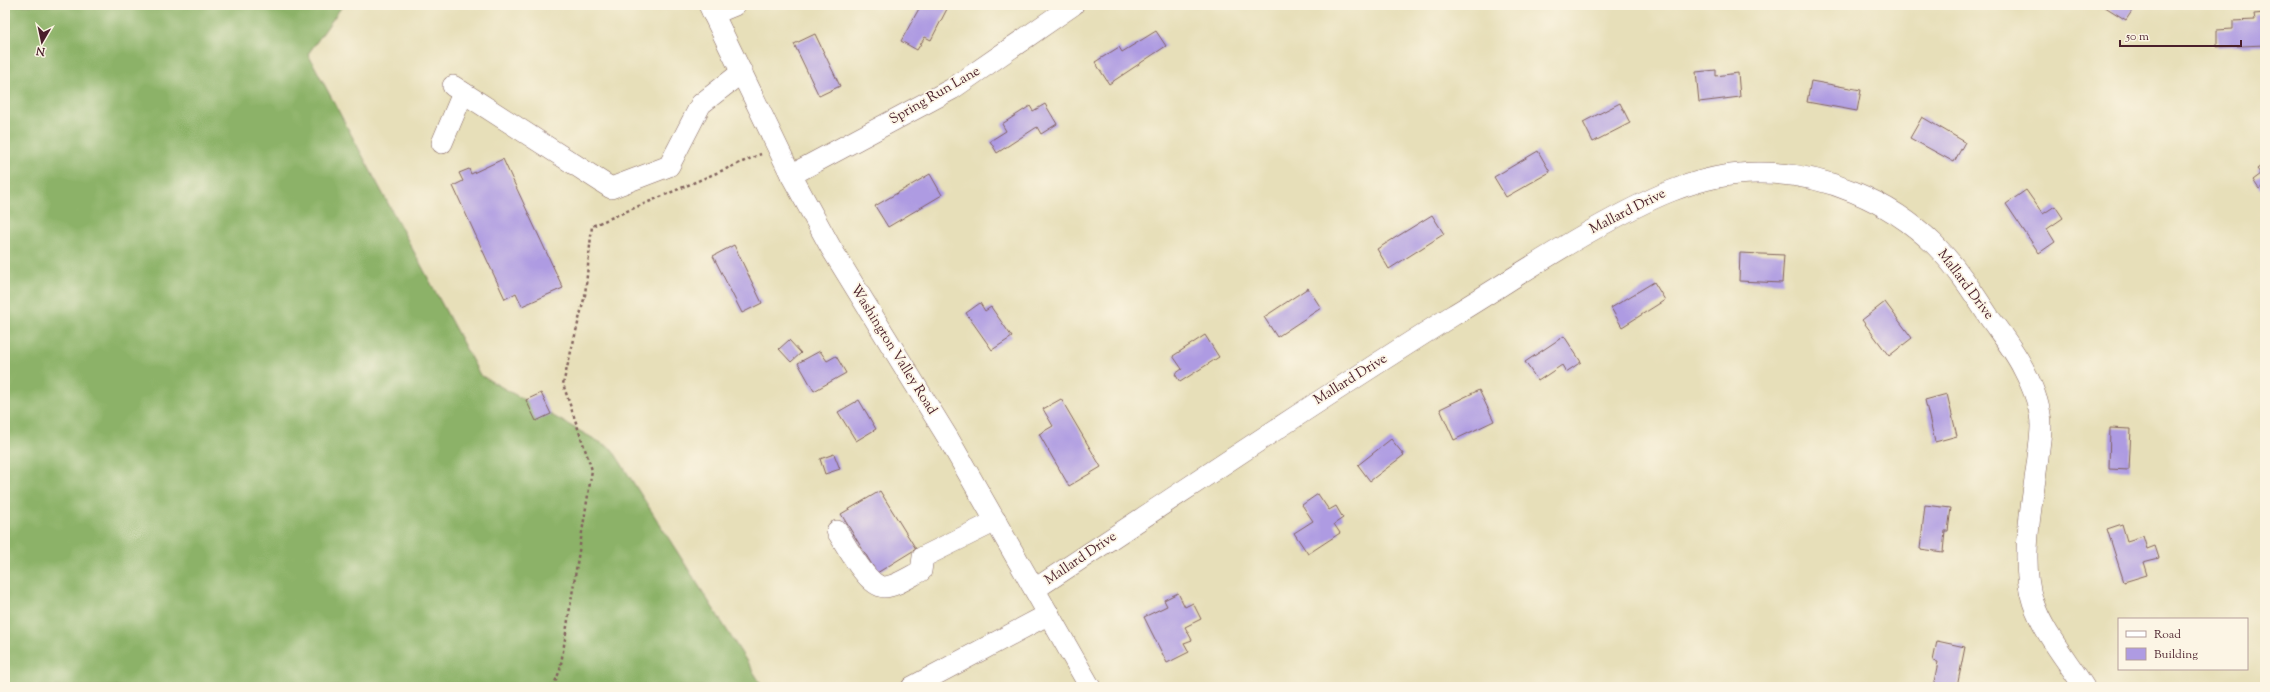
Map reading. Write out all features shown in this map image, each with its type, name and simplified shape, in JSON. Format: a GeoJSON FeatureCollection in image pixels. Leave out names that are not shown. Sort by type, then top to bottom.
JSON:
{"type":"FeatureCollection","features":[{"type":"Feature","properties":{"kind":"street"},"geometry":{"type":"LineString","coordinates":[[711,9],[735,5]]}},
{"type":"Feature","properties":{"kind":"street","name":"Spring Run Lane"},"geometry":{"type":"LineString","coordinates":[[791,175],[952,89],[1073,5]]}},
{"type":"Feature","properties":{"kind":"street","name":"Washington Valley Road"},"geometry":{"type":"LineString","coordinates":[[711,9],[791,175],[831,248],[948,438],[1090,687]]}},
{"type":"Feature","properties":{"kind":"street"},"geometry":{"type":"LineString","coordinates":[[442,143],[458,89],[611,188],[670,166],[701,104],[742,72]]}},
{"type":"Feature","properties":{"kind":"street","name":"Mallard Drive"},"geometry":{"type":"LineString","coordinates":[[1035,589],[1331,391],[1566,245],[1636,205],[1674,189],[1715,177],[1759,172],[1799,176],[1847,188],[1884,207],[1915,227],[1935,244],[1963,277],[2023,368],[2038,403],[2041,426],[2028,553],[2028,576],[2032,600],[2041,620],[2084,687]]}},
{"type":"Feature","properties":{"kind":"street"},"geometry":{"type":"LineString","coordinates":[[837,531],[869,580],[883,587],[890,586],[921,571],[923,557],[996,521]]}},
{"type":"Feature","properties":{"kind":"street"},"geometry":{"type":"LineString","coordinates":[[912,687],[1049,614]]}},
{"type":"Feature","properties":{"kind":"path"},"geometry":{"type":"LineString","coordinates":[[552,687],[560,670],[592,470],[562,384],[585,295],[592,226],[778,147]]}},
{"type":"Feature","properties":{"kind":"green space"},"geometry":{"type":"Polygon","coordinates":[[[5,5],[343,5],[308,54],[480,375],[612,449],[763,687],[5,687],[5,5]]]}},
{"type":"Feature","properties":{"kind":"building"},"geometry":{"type":"Polygon","coordinates":[[[921,5],[939,5],[947,9],[931,40],[925,37],[917,50],[901,41],[921,5]]]}},
{"type":"Feature","properties":{"kind":"building"},"geometry":{"type":"Polygon","coordinates":[[[2102,5],[2136,5],[2126,20],[2102,5]]]}},
{"type":"Feature","properties":{"kind":"building"},"geometry":{"type":"Polygon","coordinates":[[[2265,13],[2265,45],[2217,47],[2217,30],[2233,29],[2233,21],[2255,20],[2254,14],[2265,13]]]}},
{"type":"Feature","properties":{"kind":"building"},"geometry":{"type":"Polygon","coordinates":[[[1156,31],[1166,46],[1109,84],[1095,62],[1119,47],[1122,52],[1156,31]]]}},
{"type":"Feature","properties":{"kind":"building"},"geometry":{"type":"Polygon","coordinates":[[[815,34],[840,86],[819,96],[794,44],[815,34]]]}},
{"type":"Feature","properties":{"kind":"building"},"geometry":{"type":"Polygon","coordinates":[[[1716,70],[1716,76],[1738,73],[1740,97],[1699,102],[1696,72],[1716,70]]]}},
{"type":"Feature","properties":{"kind":"building"},"geometry":{"type":"Polygon","coordinates":[[[1811,81],[1861,90],[1857,111],[1807,102],[1811,81]]]}},
{"type":"Feature","properties":{"kind":"building"},"geometry":{"type":"Polygon","coordinates":[[[1620,103],[1630,123],[1593,142],[1583,122],[1620,103]]]}},
{"type":"Feature","properties":{"kind":"building"},"geometry":{"type":"Polygon","coordinates":[[[1045,104],[1057,124],[1041,134],[1037,127],[997,153],[990,141],[1006,131],[1002,124],[1030,106],[1033,111],[1045,104]]]}},
{"type":"Feature","properties":{"kind":"building"},"geometry":{"type":"Polygon","coordinates":[[[1922,117],[1965,142],[1954,162],[1910,138],[1922,117]]]}},
{"type":"Feature","properties":{"kind":"building"},"geometry":{"type":"Polygon","coordinates":[[[1538,151],[1550,172],[1506,197],[1494,177],[1538,151]]]}},
{"type":"Feature","properties":{"kind":"building"},"geometry":{"type":"Polygon","coordinates":[[[503,159],[563,288],[522,306],[516,293],[505,299],[453,186],[463,181],[459,173],[469,169],[471,174],[503,159]]]}},
{"type":"Feature","properties":{"kind":"building"},"geometry":{"type":"Polygon","coordinates":[[[2265,163],[2265,185],[2259,189],[2253,180],[2261,174],[2257,169],[2265,163]]]}},
{"type":"Feature","properties":{"kind":"building"},"geometry":{"type":"Polygon","coordinates":[[[930,174],[942,195],[888,227],[875,206],[930,174]]]}},
{"type":"Feature","properties":{"kind":"building"},"geometry":{"type":"Polygon","coordinates":[[[2026,190],[2043,214],[2055,206],[2063,218],[2047,229],[2055,242],[2039,253],[2006,204],[2026,190]]]}},
{"type":"Feature","properties":{"kind":"building"},"geometry":{"type":"Polygon","coordinates":[[[1432,215],[1444,234],[1389,269],[1377,249],[1432,215]]]}},
{"type":"Feature","properties":{"kind":"building"},"geometry":{"type":"Polygon","coordinates":[[[734,245],[762,303],[742,313],[713,256],[734,245]]]}},
{"type":"Feature","properties":{"kind":"building"},"geometry":{"type":"Polygon","coordinates":[[[1740,253],[1784,255],[1782,283],[1739,281],[1740,253]]]}},
{"type":"Feature","properties":{"kind":"building"},"geometry":{"type":"Polygon","coordinates":[[[1654,282],[1665,300],[1622,327],[1611,308],[1654,282]]]}},
{"type":"Feature","properties":{"kind":"building"},"geometry":{"type":"Polygon","coordinates":[[[1308,288],[1321,308],[1277,337],[1264,317],[1308,288]]]}},
{"type":"Feature","properties":{"kind":"building"},"geometry":{"type":"Polygon","coordinates":[[[1885,302],[1912,338],[1889,356],[1862,320],[1885,302]]]}},
{"type":"Feature","properties":{"kind":"building"},"geometry":{"type":"Polygon","coordinates":[[[980,303],[985,311],[991,307],[1012,337],[992,350],[966,313],[980,303]]]}},
{"type":"Feature","properties":{"kind":"building"},"geometry":{"type":"Polygon","coordinates":[[[1205,335],[1219,357],[1180,382],[1175,374],[1182,369],[1173,356],[1205,335]]]}},
{"type":"Feature","properties":{"kind":"building"},"geometry":{"type":"Polygon","coordinates":[[[1564,336],[1581,362],[1566,372],[1562,365],[1538,381],[1525,362],[1564,336]]]}},
{"type":"Feature","properties":{"kind":"building"},"geometry":{"type":"Polygon","coordinates":[[[789,340],[801,353],[791,362],[779,349],[789,340]]]}},
{"type":"Feature","properties":{"kind":"building"},"geometry":{"type":"Polygon","coordinates":[[[820,351],[827,361],[836,356],[846,373],[814,391],[798,363],[820,351]]]}},
{"type":"Feature","properties":{"kind":"building"},"geometry":{"type":"Polygon","coordinates":[[[1479,390],[1494,421],[1454,440],[1440,409],[1479,390]]]}},
{"type":"Feature","properties":{"kind":"building"},"geometry":{"type":"Polygon","coordinates":[[[541,393],[551,414],[536,421],[526,400],[541,393]]]}},
{"type":"Feature","properties":{"kind":"building"},"geometry":{"type":"Polygon","coordinates":[[[1947,394],[1957,436],[1935,442],[1925,400],[1947,394]]]}},
{"type":"Feature","properties":{"kind":"building"},"geometry":{"type":"Polygon","coordinates":[[[1061,399],[1101,467],[1069,486],[1039,434],[1053,426],[1043,409],[1061,399]]]}},
{"type":"Feature","properties":{"kind":"building"},"geometry":{"type":"Polygon","coordinates":[[[859,400],[876,429],[856,441],[838,412],[859,400]]]}},
{"type":"Feature","properties":{"kind":"building"},"geometry":{"type":"Polygon","coordinates":[[[2110,428],[2131,429],[2129,470],[2109,469],[2110,428]]]}},
{"type":"Feature","properties":{"kind":"building"},"geometry":{"type":"Polygon","coordinates":[[[1391,439],[1404,455],[1370,481],[1358,465],[1391,439]]]}},
{"type":"Feature","properties":{"kind":"building"},"geometry":{"type":"Polygon","coordinates":[[[834,454],[840,469],[825,474],[820,459],[834,454]]]}},
{"type":"Feature","properties":{"kind":"building"},"geometry":{"type":"Polygon","coordinates":[[[880,491],[916,549],[877,573],[841,514],[880,491]]]}},
{"type":"Feature","properties":{"kind":"building"},"geometry":{"type":"Polygon","coordinates":[[[1318,494],[1329,510],[1336,506],[1343,518],[1334,524],[1340,533],[1308,554],[1294,533],[1313,521],[1302,505],[1318,494]]]}},
{"type":"Feature","properties":{"kind":"building"},"geometry":{"type":"Polygon","coordinates":[[[1925,505],[1951,508],[1948,531],[1945,531],[1943,552],[1920,549],[1925,505]]]}},
{"type":"Feature","properties":{"kind":"building"},"geometry":{"type":"Polygon","coordinates":[[[2122,524],[2127,541],[2143,536],[2147,549],[2155,546],[2159,558],[2143,562],[2147,575],[2124,582],[2107,529],[2122,524]]]}},
{"type":"Feature","properties":{"kind":"building"},"geometry":{"type":"Polygon","coordinates":[[[1178,593],[1185,607],[1193,603],[1201,619],[1185,627],[1192,640],[1184,643],[1189,652],[1167,663],[1144,617],[1167,606],[1164,600],[1178,593]]]}},
{"type":"Feature","properties":{"kind":"building"},"geometry":{"type":"Polygon","coordinates":[[[1937,641],[1965,647],[1957,687],[1933,687],[1938,662],[1933,661],[1937,641]]]}}]}
